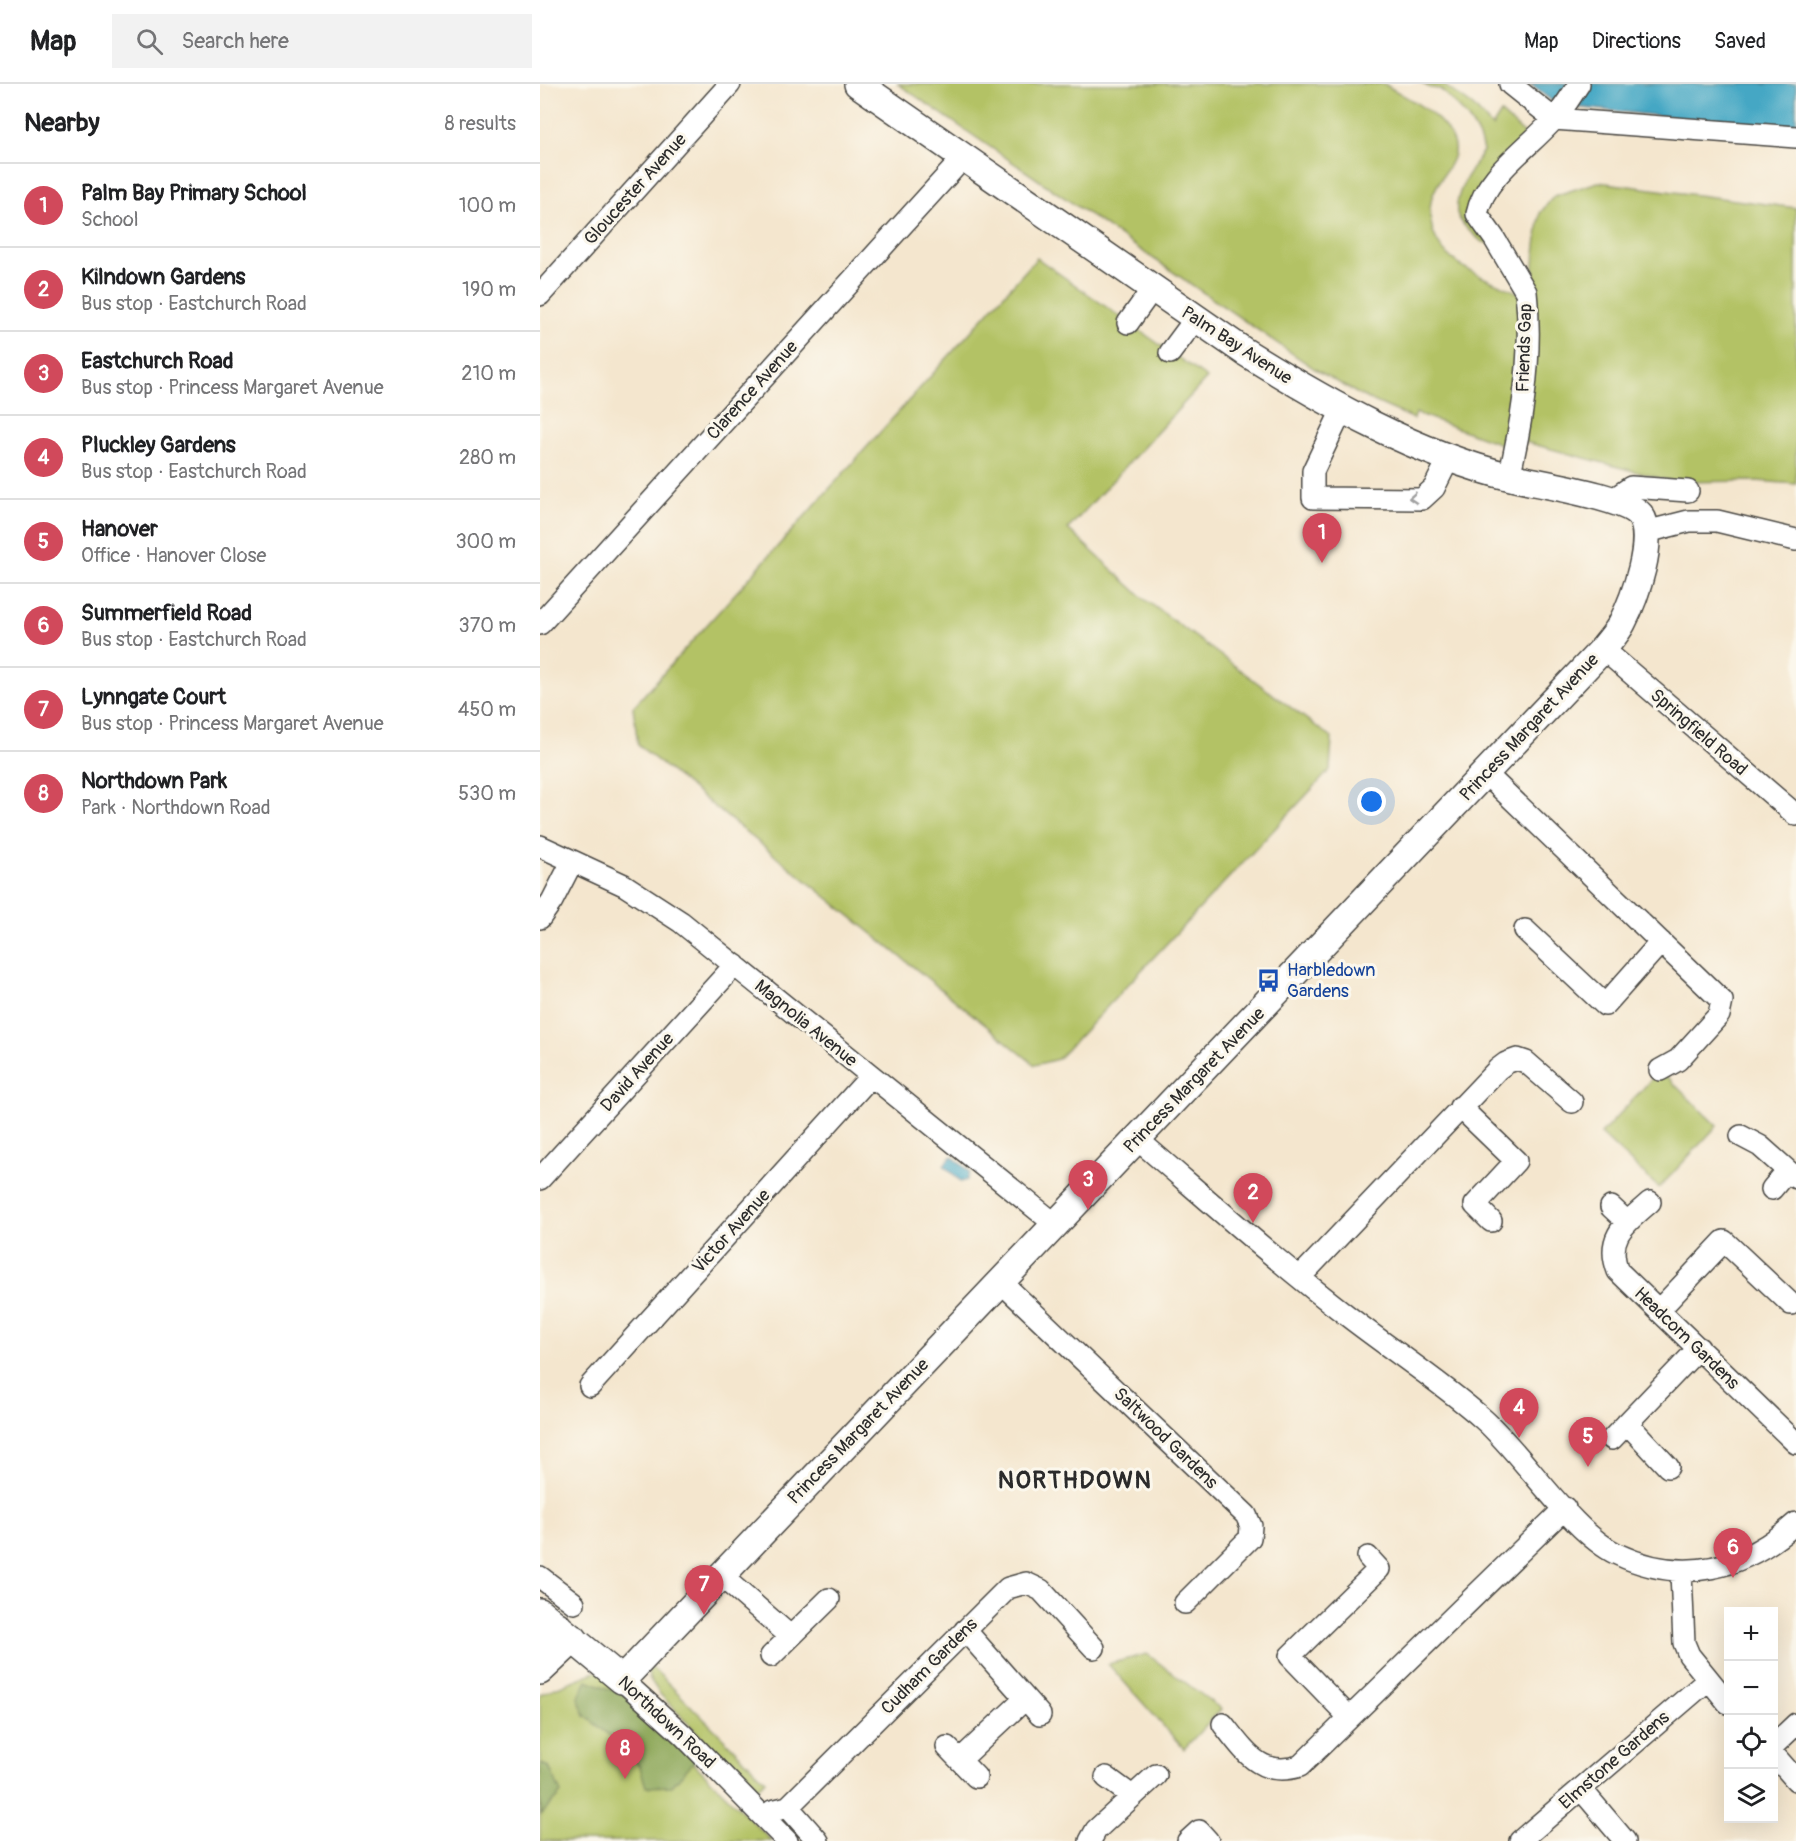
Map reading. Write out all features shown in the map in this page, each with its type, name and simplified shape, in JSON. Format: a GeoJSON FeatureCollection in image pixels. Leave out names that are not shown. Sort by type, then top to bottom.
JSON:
{"type":"FeatureCollection","features":[{"type":"Feature","properties":{"kind":"main road","name":"Palm Bay Avenue"},"geometry":{"type":"LineString","coordinates":[[858,84],[1196,318],[1303,388],[1449,458],[1509,477],[1612,500],[1632,507],[1641,518],[1646,532]]}},
{"type":"Feature","properties":{"kind":"main road","name":"Princess Margaret Avenue"},"geometry":{"type":"LineString","coordinates":[[622,1680],[1603,649],[1621,626],[1634,599],[1643,563],[1646,532]]}},
{"type":"Feature","properties":{"kind":"main road","name":"Northdown Road"},"geometry":{"type":"LineString","coordinates":[[553,1630],[622,1680]]}},
{"type":"Feature","properties":{"kind":"main road"},"geometry":{"type":"LineString","coordinates":[[540,1671],[553,1630]]}},
{"type":"Feature","properties":{"kind":"street","name":"Gloucester Avenue"},"geometry":{"type":"LineString","coordinates":[[540,295],[730,84]]}},
{"type":"Feature","properties":{"kind":"street"},"geometry":{"type":"LineString","coordinates":[[1510,84],[1554,119],[1796,136]]}},
{"type":"Feature","properties":{"kind":"street"},"geometry":{"type":"LineString","coordinates":[[1554,119],[1579,84]]}},
{"type":"Feature","properties":{"kind":"street","name":"Friends Gap"},"geometry":{"type":"LineString","coordinates":[[1509,477],[1517,440],[1528,350],[1526,292],[1477,214],[1480,200],[1489,186],[1554,119]]}},
{"type":"Feature","properties":{"kind":"street","name":"Clarence Avenue"},"geometry":{"type":"LineString","coordinates":[[540,624],[964,157]]}},
{"type":"Feature","properties":{"kind":"street"},"geometry":{"type":"LineString","coordinates":[[1128,323],[1153,288]]}},
{"type":"Feature","properties":{"kind":"street"},"geometry":{"type":"LineString","coordinates":[[1170,353],[1196,318]]}},
{"type":"Feature","properties":{"kind":"street"},"geometry":{"type":"LineString","coordinates":[[1343,408],[1313,471],[1313,498],[1422,499],[1434,488],[1449,458]]}},
{"type":"Feature","properties":{"kind":"street"},"geometry":{"type":"LineString","coordinates":[[1612,500],[1631,487],[1688,491]]}},
{"type":"Feature","properties":{"kind":"street"},"geometry":{"type":"LineString","coordinates":[[1646,532],[1689,521],[1717,521],[1796,540]]}},
{"type":"Feature","properties":{"kind":"street","name":"Springfield Road"},"geometry":{"type":"LineString","coordinates":[[1603,649],[1796,815]]}},
{"type":"Feature","properties":{"kind":"street"},"geometry":{"type":"LineString","coordinates":[[1486,774],[1722,1001],[1719,1015],[1678,1060],[1660,1070]]}},
{"type":"Feature","properties":{"kind":"street","name":"Magnolia Avenue"},"geometry":{"type":"LineString","coordinates":[[540,846],[624,885],[656,904],[735,965],[1055,1224]]}},
{"type":"Feature","properties":{"kind":"street"},"geometry":{"type":"LineString","coordinates":[[540,918],[552,901],[572,862]]}},
{"type":"Feature","properties":{"kind":"street"},"geometry":{"type":"LineString","coordinates":[[1525,930],[1605,1005],[1660,942]]}},
{"type":"Feature","properties":{"kind":"street","name":"David Avenue"},"geometry":{"type":"LineString","coordinates":[[540,1179],[735,965]]}},
{"type":"Feature","properties":{"kind":"street"},"geometry":{"type":"LineString","coordinates":[[1300,1277],[1460,1107],[1506,1063],[1517,1059],[1563,1081],[1572,1102]]}},
{"type":"Feature","properties":{"kind":"street","name":"Victor Avenue"},"geometry":{"type":"LineString","coordinates":[[590,1385],[871,1076]]}},
{"type":"Feature","properties":{"kind":"street"},"geometry":{"type":"LineString","coordinates":[[1460,1107],[1516,1161],[1475,1205],[1491,1221]]}},
{"type":"Feature","properties":{"kind":"street"},"geometry":{"type":"LineString","coordinates":[[1741,1136],[1760,1146],[1792,1175],[1772,1189]]}},
{"type":"Feature","properties":{"kind":"street"},"geometry":{"type":"LineString","coordinates":[[1137,1139],[1300,1277],[1484,1419],[1589,1534],[1615,1553],[1646,1565],[1682,1572],[1711,1569],[1737,1562],[1762,1549],[1796,1522]]}},
{"type":"Feature","properties":{"kind":"street","name":"Headcorn Gardens"},"geometry":{"type":"LineString","coordinates":[[1650,1202],[1628,1222],[1612,1244],[1612,1256],[1618,1271],[1796,1443]]}},
{"type":"Feature","properties":{"kind":"street"},"geometry":{"type":"LineString","coordinates":[[1611,1207],[1628,1222]]}},
{"type":"Feature","properties":{"kind":"street"},"geometry":{"type":"LineString","coordinates":[[1659,1310],[1724,1241],[1791,1304]]}},
{"type":"Feature","properties":{"kind":"street","name":"Saltwood Gardens"},"geometry":{"type":"LineString","coordinates":[[1001,1282],[1246,1515],[1251,1526],[1250,1538],[1185,1603]]}},
{"type":"Feature","properties":{"kind":"street"},"geometry":{"type":"LineString","coordinates":[[1612,1439],[1699,1348]]}},
{"type":"Feature","properties":{"kind":"street"},"geometry":{"type":"LineString","coordinates":[[1627,1423],[1668,1467]]}},
{"type":"Feature","properties":{"kind":"street"},"geometry":{"type":"LineString","coordinates":[[1223,1724],[1237,1756],[1264,1767],[1283,1771],[1300,1766],[1565,1508]]}},
{"type":"Feature","properties":{"kind":"street"},"geometry":{"type":"LineString","coordinates":[[1349,1717],[1290,1656],[1379,1569],[1368,1557]]}},
{"type":"Feature","properties":{"kind":"street"},"geometry":{"type":"LineString","coordinates":[[1682,1572],[1684,1643],[1689,1655],[1724,1698]]}},
{"type":"Feature","properties":{"kind":"street"},"geometry":{"type":"LineString","coordinates":[[720,1575],[790,1636]]}},
{"type":"Feature","properties":{"kind":"street"},"geometry":{"type":"LineString","coordinates":[[540,1577],[574,1604]]}},
{"type":"Feature","properties":{"kind":"street","name":"Cudham Gardens"},"geometry":{"type":"LineString","coordinates":[[765,1817],[772,1811],[788,1807],[1008,1588],[1026,1583],[1041,1590],[1094,1648]]}},
{"type":"Feature","properties":{"kind":"street"},"geometry":{"type":"LineString","coordinates":[[771,1656],[829,1599]]}},
{"type":"Feature","properties":{"kind":"street"},"geometry":{"type":"LineString","coordinates":[[965,1630],[1040,1715]]}},
{"type":"Feature","properties":{"kind":"street","name":"Northdown Road"},"geometry":{"type":"LineString","coordinates":[[622,1680],[682,1734],[787,1841]]}},
{"type":"Feature","properties":{"kind":"street","name":"Elmstone Gardens"},"geometry":{"type":"LineString","coordinates":[[1520,1841],[1708,1680]]}},
{"type":"Feature","properties":{"kind":"street"},"geometry":{"type":"LineString","coordinates":[[976,1777],[953,1754],[1025,1699]]}},
{"type":"Feature","properties":{"kind":"street"},"geometry":{"type":"LineString","coordinates":[[1778,1740],[1796,1724]]}},
{"type":"Feature","properties":{"kind":"street"},"geometry":{"type":"LineString","coordinates":[[1778,1760],[1796,1780]]}},
{"type":"Feature","properties":{"kind":"street"},"geometry":{"type":"LineString","coordinates":[[1090,1841],[1096,1830],[1156,1776]]}},
{"type":"Feature","properties":{"kind":"street"},"geometry":{"type":"LineString","coordinates":[[1106,1777],[1132,1796]]}},
{"type":"Feature","properties":{"kind":"street"},"geometry":{"type":"LineString","coordinates":[[1581,1789],[1625,1841]]}},
{"type":"Feature","properties":{"kind":"street"},"geometry":{"type":"LineString","coordinates":[[788,1807],[818,1841]]}},
{"type":"Feature","properties":{"kind":"street"},"geometry":{"type":"LineString","coordinates":[[1188,1841],[1199,1831],[1208,1841]]}},
{"type":"Feature","properties":{"kind":"green space"},"geometry":{"type":"Polygon","coordinates":[[[898,84],[1384,84],[1413,101],[1442,123],[1454,147],[1452,161],[1431,199],[1430,216],[1435,237],[1442,249],[1464,268],[1519,293],[1524,309],[1509,447],[1416,413],[1414,419],[1360,395],[1315,369],[898,84]]]}},
{"type":"Feature","properties":{"kind":"green space"},"geometry":{"type":"Polygon","coordinates":[[[1423,84],[1442,84],[1473,106],[1492,127],[1501,113],[1526,135],[1480,188],[1490,243],[1482,242],[1471,232],[1457,213],[1461,189],[1483,151],[1477,133],[1467,117],[1440,89],[1430,88],[1423,84]]]}},
{"type":"Feature","properties":{"kind":"green space"},"geometry":{"type":"Polygon","coordinates":[[[1598,182],[1796,208],[1796,484],[1756,481],[1674,482],[1525,442],[1534,263],[1540,213],[1554,196],[1598,182]]]}},
{"type":"Feature","properties":{"kind":"green space"},"geometry":{"type":"Polygon","coordinates":[[[1037,258],[1207,378],[1068,529],[1143,598],[1332,738],[1330,770],[1058,1059],[1035,1065],[638,745],[633,707],[1037,258]]]}},
{"type":"Feature","properties":{"kind":"green space"},"geometry":{"type":"Polygon","coordinates":[[[1660,1070],[1717,1126],[1659,1188],[1601,1134],[1660,1070]]]}},
{"type":"Feature","properties":{"kind":"green space"},"geometry":{"type":"Polygon","coordinates":[[[1147,1654],[1221,1709],[1184,1749],[1108,1664],[1147,1654]]]}},
{"type":"Feature","properties":{"kind":"green space"},"geometry":{"type":"Polygon","coordinates":[[[653,1668],[765,1780],[754,1792],[660,1694],[649,1678],[648,1670],[653,1668]]]}},
{"type":"Feature","properties":{"kind":"green space"},"geometry":{"type":"Polygon","coordinates":[[[600,1670],[772,1841],[540,1841],[540,1694],[600,1670]]]}},
{"type":"Feature","properties":{"kind":"green space"},"geometry":{"type":"Polygon","coordinates":[[[587,1680],[670,1713],[696,1759],[672,1786],[646,1787],[640,1767],[612,1737],[585,1716],[578,1698],[587,1680]]]}},
{"type":"Feature","properties":{"kind":"green space"},"geometry":{"type":"Polygon","coordinates":[[[540,1763],[549,1767],[561,1793],[541,1815],[540,1763]]]}},
{"type":"Feature","properties":{"kind":"water"},"geometry":{"type":"Polygon","coordinates":[[[1530,84],[1569,84],[1556,104],[1530,84]]]}},
{"type":"Feature","properties":{"kind":"water"},"geometry":{"type":"Polygon","coordinates":[[[1588,84],[1796,84],[1796,130],[1575,107],[1588,84]]]}},
{"type":"Feature","properties":{"kind":"water"},"geometry":{"type":"Polygon","coordinates":[[[952,1156],[970,1172],[967,1180],[961,1182],[944,1165],[952,1156]]]}},
{"type":"Feature","properties":{"kind":"place","name":"Palm Bay Primary School"},"geometry":{"type":"Point","coordinates":[1322,563]}},
{"type":"Feature","properties":{"kind":"place","name":"Harbledown Gardens"},"geometry":{"type":"Point","coordinates":[1269,980]}},
{"type":"Feature","properties":{"kind":"place","name":"Eastchurch Road"},"geometry":{"type":"Point","coordinates":[1088,1210]}},
{"type":"Feature","properties":{"kind":"place","name":"Kilndown Gardens"},"geometry":{"type":"Point","coordinates":[1253,1223]}},
{"type":"Feature","properties":{"kind":"place","name":"Pluckley Gardens"},"geometry":{"type":"Point","coordinates":[1519,1438]}},
{"type":"Feature","properties":{"kind":"place","name":"Hanover"},"geometry":{"type":"Point","coordinates":[1588,1467]}},
{"type":"Feature","properties":{"kind":"place","name":"Summerfield Road"},"geometry":{"type":"Point","coordinates":[1733,1578]}},
{"type":"Feature","properties":{"kind":"place","name":"Lynngate Court"},"geometry":{"type":"Point","coordinates":[704,1615]}},
{"type":"Feature","properties":{"kind":"place","name":"Northdown Park"},"geometry":{"type":"Point","coordinates":[625,1779]}},
{"type":"Feature","properties":{"kind":"district","name":"NORTHDOWN"},"geometry":{"type":"Point","coordinates":[1075,1480]}}]}
